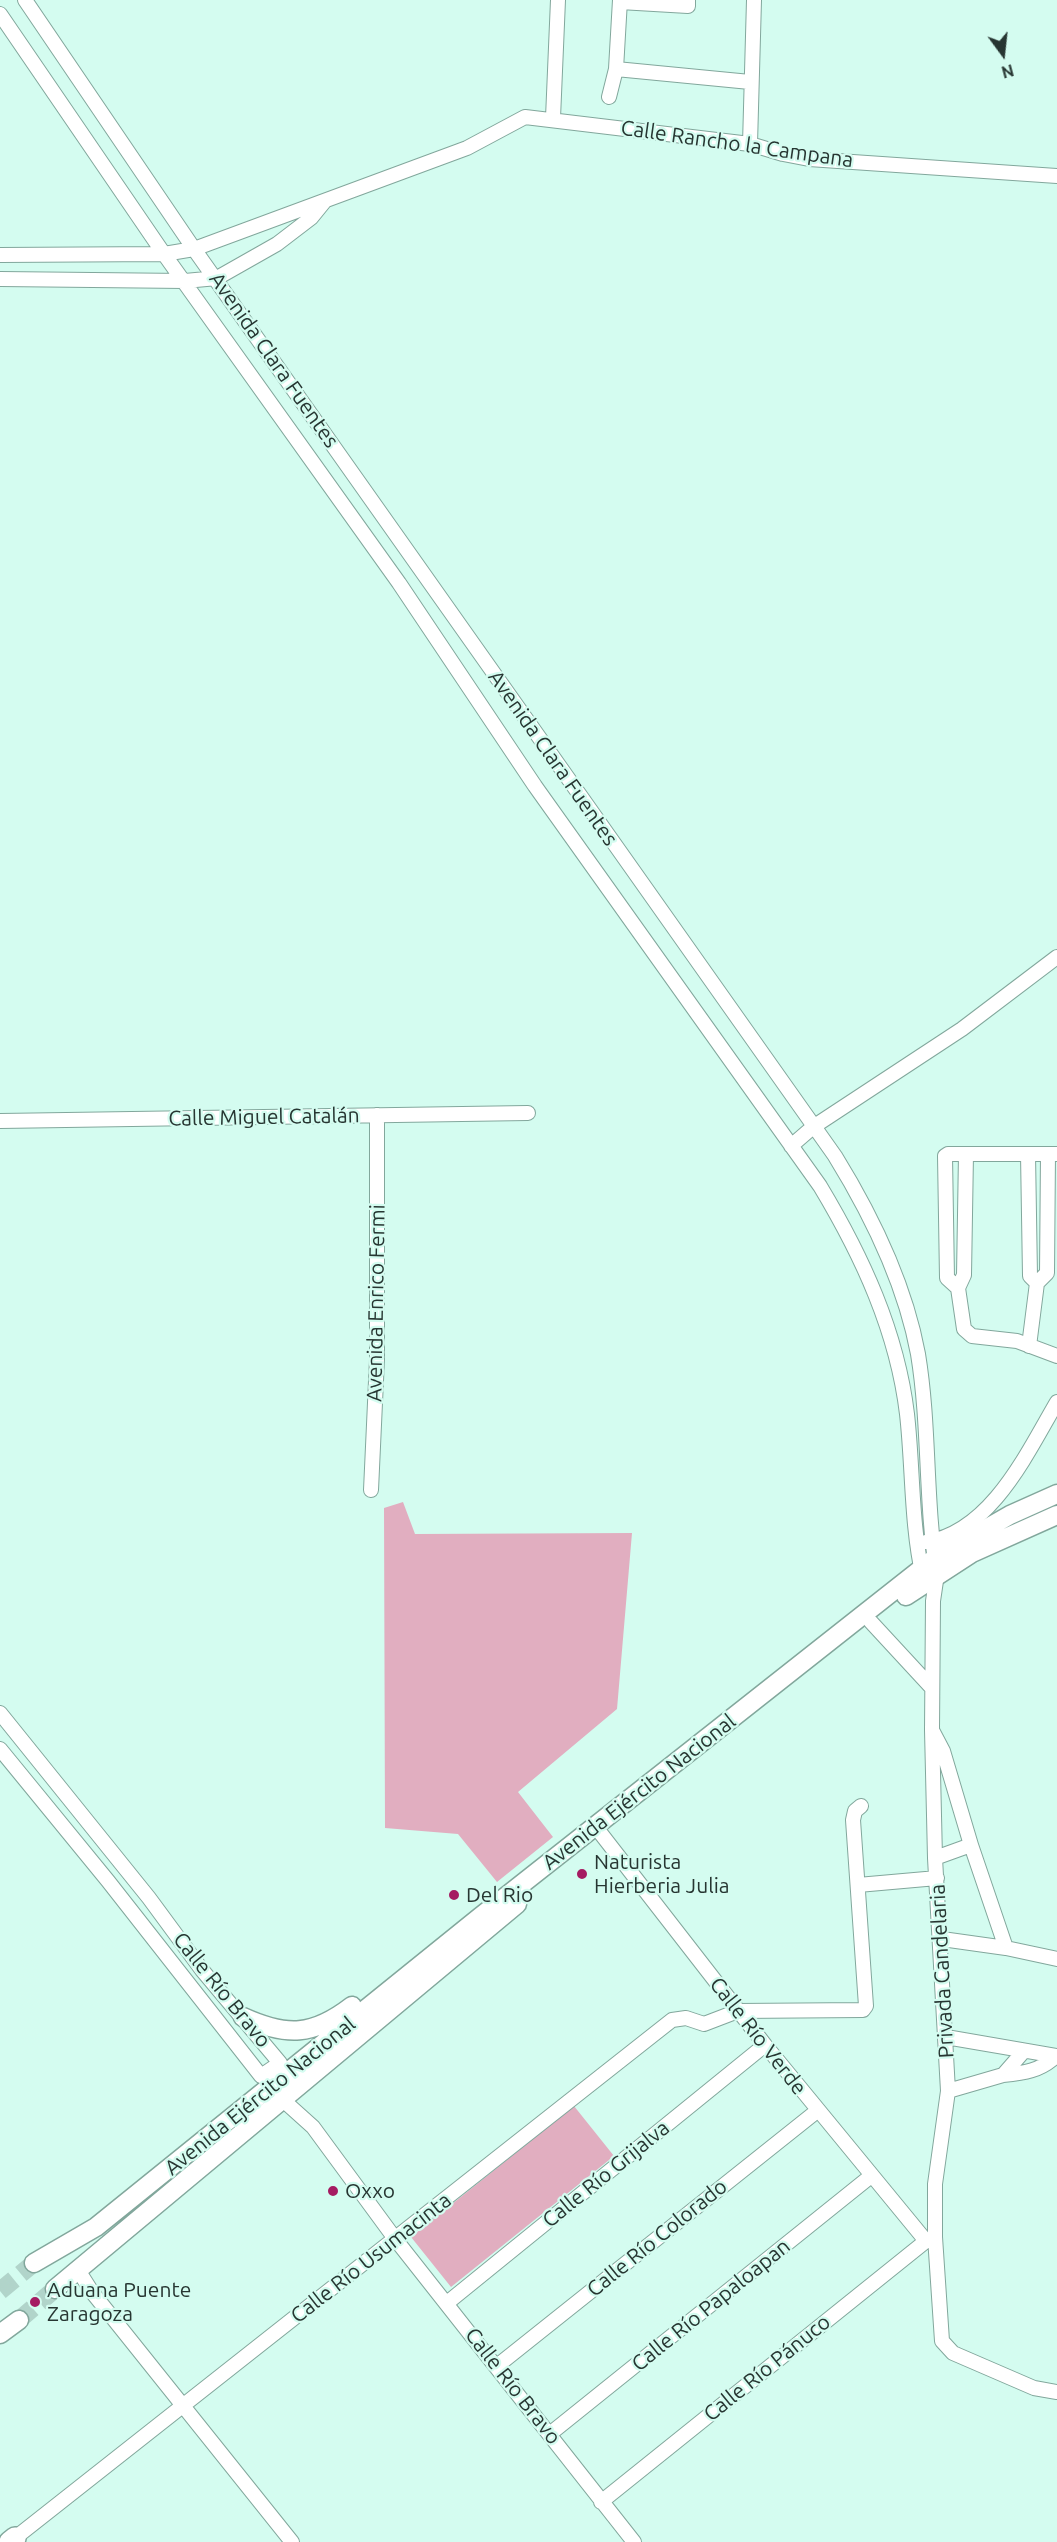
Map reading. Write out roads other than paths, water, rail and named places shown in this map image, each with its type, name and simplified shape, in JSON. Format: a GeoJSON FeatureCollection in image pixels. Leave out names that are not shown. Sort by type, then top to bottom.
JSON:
{"type":"FeatureCollection","features":[{"type":"Feature","properties":{"kind":"main road","name":"Avenida Ejército Nacional"},"geometry":{"type":"LineString","coordinates":[[55,2289],[298,2088],[358,2034],[599,1831],[930,1565],[1010,1515],[1057,1494]]}},
{"type":"Feature","properties":{"kind":"main road","name":"Avenida Ejército Nacional"},"geometry":{"type":"LineString","coordinates":[[34,2263],[96,2227],[480,1917],[599,1831],[871,1622],[930,1565],[1057,1515]]}},
{"type":"Feature","properties":{"kind":"main road"},"geometry":{"type":"LineString","coordinates":[[243,2017],[269,2029],[302,2031],[322,2026],[333,2020],[464,1917],[470,1914],[480,1917]]}},
{"type":"Feature","properties":{"kind":"main road"},"geometry":{"type":"LineString","coordinates":[[283,2100],[284,2091],[338,2043],[369,2007]]}},
{"type":"Feature","properties":{"kind":"main road"},"geometry":{"type":"LineString","coordinates":[[0,2334],[19,2320]]}},
{"type":"Feature","properties":{"kind":"street","name":"Avenida Clara Fuentes"},"geometry":{"type":"LineString","coordinates":[[25,0],[195,249],[813,1126],[861,1201],[880,1238],[918,1353],[930,1565]]}},
{"type":"Feature","properties":{"kind":"street"},"geometry":{"type":"LineString","coordinates":[[553,118],[558,0]]}},
{"type":"Feature","properties":{"kind":"street"},"geometry":{"type":"LineString","coordinates":[[750,144],[754,0]]}},
{"type":"Feature","properties":{"kind":"street"},"geometry":{"type":"LineString","coordinates":[[609,97],[616,69],[620,1],[688,3]]}},
{"type":"Feature","properties":{"kind":"street","name":"Avenida Clara Fuentes"},"geometry":{"type":"LineString","coordinates":[[0,14],[164,254],[399,583],[535,786],[820,1186],[845,1228],[870,1279],[885,1320],[902,1383],[907,1413],[918,1543],[930,1565]]}},
{"type":"Feature","properties":{"kind":"street"},"geometry":{"type":"LineString","coordinates":[[616,69],[750,82]]}},
{"type":"Feature","properties":{"kind":"street","name":"Calle Rancho la Campana"},"geometry":{"type":"LineString","coordinates":[[324,201],[467,148],[525,117],[553,118],[750,144],[809,159],[1057,176]]}},
{"type":"Feature","properties":{"kind":"street"},"geometry":{"type":"LineString","coordinates":[[0,255],[164,254],[195,249],[324,201]]}},
{"type":"Feature","properties":{"kind":"street"},"geometry":{"type":"LineString","coordinates":[[0,279],[185,281],[217,278],[277,244],[310,218],[324,201]]}},
{"type":"Feature","properties":{"kind":"street"},"geometry":{"type":"LineString","coordinates":[[791,1146],[813,1126],[962,1029],[1057,957]]}},
{"type":"Feature","properties":{"kind":"street","name":"Calle Miguel Catalán"},"geometry":{"type":"LineString","coordinates":[[0,1121],[528,1113]]}},
{"type":"Feature","properties":{"kind":"street","name":"Avenida Enrico Fermi"},"geometry":{"type":"LineString","coordinates":[[371,1490],[378,1359],[377,1115]]}},
{"type":"Feature","properties":{"kind":"street"},"geometry":{"type":"LineString","coordinates":[[958,1288],[947,1278],[945,1158],[948,1154],[1052,1154],[1047,1273],[1037,1283],[1029,1346]]}},
{"type":"Feature","properties":{"kind":"street"},"geometry":{"type":"LineString","coordinates":[[966,1154],[964,1275],[958,1288],[964,1329],[968,1334],[1017,1341],[1057,1356]]}},
{"type":"Feature","properties":{"kind":"street"},"geometry":{"type":"LineString","coordinates":[[1028,1154],[1030,1276],[1037,1283]]}},
{"type":"Feature","properties":{"kind":"street"},"geometry":{"type":"LineString","coordinates":[[918,1543],[930,1565],[960,1530],[995,1497],[1057,1402]]}},
{"type":"Feature","properties":{"kind":"street","name":"Privada Candelaria"},"geometry":{"type":"LineString","coordinates":[[930,1565],[933,1601],[932,1730],[935,1858],[942,1939],[948,2091],[931,2239],[942,2341],[953,2353],[1034,2388],[1057,2392]]}},
{"type":"Feature","properties":{"kind":"street"},"geometry":{"type":"LineString","coordinates":[[871,1622],[932,1688]]}},
{"type":"Feature","properties":{"kind":"street","name":"Calle Río Bravo"},"geometry":{"type":"LineString","coordinates":[[0,1713],[126,1869],[202,1970],[279,2061],[263,2077],[222,2029],[108,1881],[0,1749]]}},
{"type":"Feature","properties":{"kind":"street"},"geometry":{"type":"LineString","coordinates":[[932,1730],[943,1751],[971,1845],[1006,1948]]}},
{"type":"Feature","properties":{"kind":"street"},"geometry":{"type":"LineString","coordinates":[[738,2011],[861,2011],[865,2008],[853,1820],[855,1811],[861,1806]]}},
{"type":"Feature","properties":{"kind":"street","name":"Calle Río Verde"},"geometry":{"type":"LineString","coordinates":[[599,1831],[817,2110],[871,2176],[931,2239]]}},
{"type":"Feature","properties":{"kind":"street"},"geometry":{"type":"LineString","coordinates":[[935,1858],[971,1845]]}},
{"type":"Feature","properties":{"kind":"street"},"geometry":{"type":"LineString","coordinates":[[108,1881],[126,1869]]}},
{"type":"Feature","properties":{"kind":"street"},"geometry":{"type":"LineString","coordinates":[[858,1885],[937,1878]]}},
{"type":"Feature","properties":{"kind":"street"},"geometry":{"type":"LineString","coordinates":[[159,1947],[176,1933]]}},
{"type":"Feature","properties":{"kind":"street"},"geometry":{"type":"LineString","coordinates":[[942,1939],[1006,1948],[1057,1959]]}},
{"type":"Feature","properties":{"kind":"street","name":"Calle Río Usumacinta"},"geometry":{"type":"LineString","coordinates":[[12,2540],[396,2240],[672,2020],[686,2018],[704,2024],[738,2011]]}},
{"type":"Feature","properties":{"kind":"street"},"geometry":{"type":"LineString","coordinates":[[946,2037],[1056,2056]]}},
{"type":"Feature","properties":{"kind":"street","name":"Calle Río Grijalva"},"geometry":{"type":"LineString","coordinates":[[447,2303],[765,2045]]}},
{"type":"Feature","properties":{"kind":"street"},"geometry":{"type":"LineString","coordinates":[[1003,2075],[1024,2051]]}},
{"type":"Feature","properties":{"kind":"street"},"geometry":{"type":"LineString","coordinates":[[948,2091],[1003,2075],[1027,2073],[1046,2066],[1056,2056]]}},
{"type":"Feature","properties":{"kind":"street","name":"Calle Río Bravo"},"geometry":{"type":"LineString","coordinates":[[298,2088],[304,2116]]}},
{"type":"Feature","properties":{"kind":"street","name":"Calle Río Bravo"},"geometry":{"type":"LineString","coordinates":[[283,2100],[304,2116],[396,2240],[551,2433],[601,2502],[634,2542]]}},
{"type":"Feature","properties":{"kind":"street","name":"Calle Río Colorado"},"geometry":{"type":"LineString","coordinates":[[497,2366],[817,2110]]}},
{"type":"Feature","properties":{"kind":"street","name":"Calle Río Papaloapan"},"geometry":{"type":"LineString","coordinates":[[551,2433],[871,2176]]}},
{"type":"Feature","properties":{"kind":"street","name":"Calle Río Pánuco"},"geometry":{"type":"LineString","coordinates":[[601,2502],[931,2239]]}},
{"type":"Feature","properties":{"kind":"street"},"geometry":{"type":"LineString","coordinates":[[78,2270],[92,2292],[292,2542]]}},
{"type":"Feature","properties":{"kind":"tunnel"},"geometry":{"type":"LineString","coordinates":[[0,2291],[34,2263]]}},
{"type":"Feature","properties":{"kind":"tunnel"},"geometry":{"type":"LineString","coordinates":[[19,2320],[55,2289]]}},
{"type":"Feature","properties":{"kind":"place","name":"Naturista Hierberia Julia"},"geometry":{"type":"Point","coordinates":[582,1874]}},
{"type":"Feature","properties":{"kind":"place","name":"Del Rio"},"geometry":{"type":"Point","coordinates":[454,1895]}},
{"type":"Feature","properties":{"kind":"place","name":"Oxxo"},"geometry":{"type":"Point","coordinates":[333,2191]}},
{"type":"Feature","properties":{"kind":"place","name":"Aduana Puente Zaragoza"},"geometry":{"type":"Point","coordinates":[35,2302]}}]}
